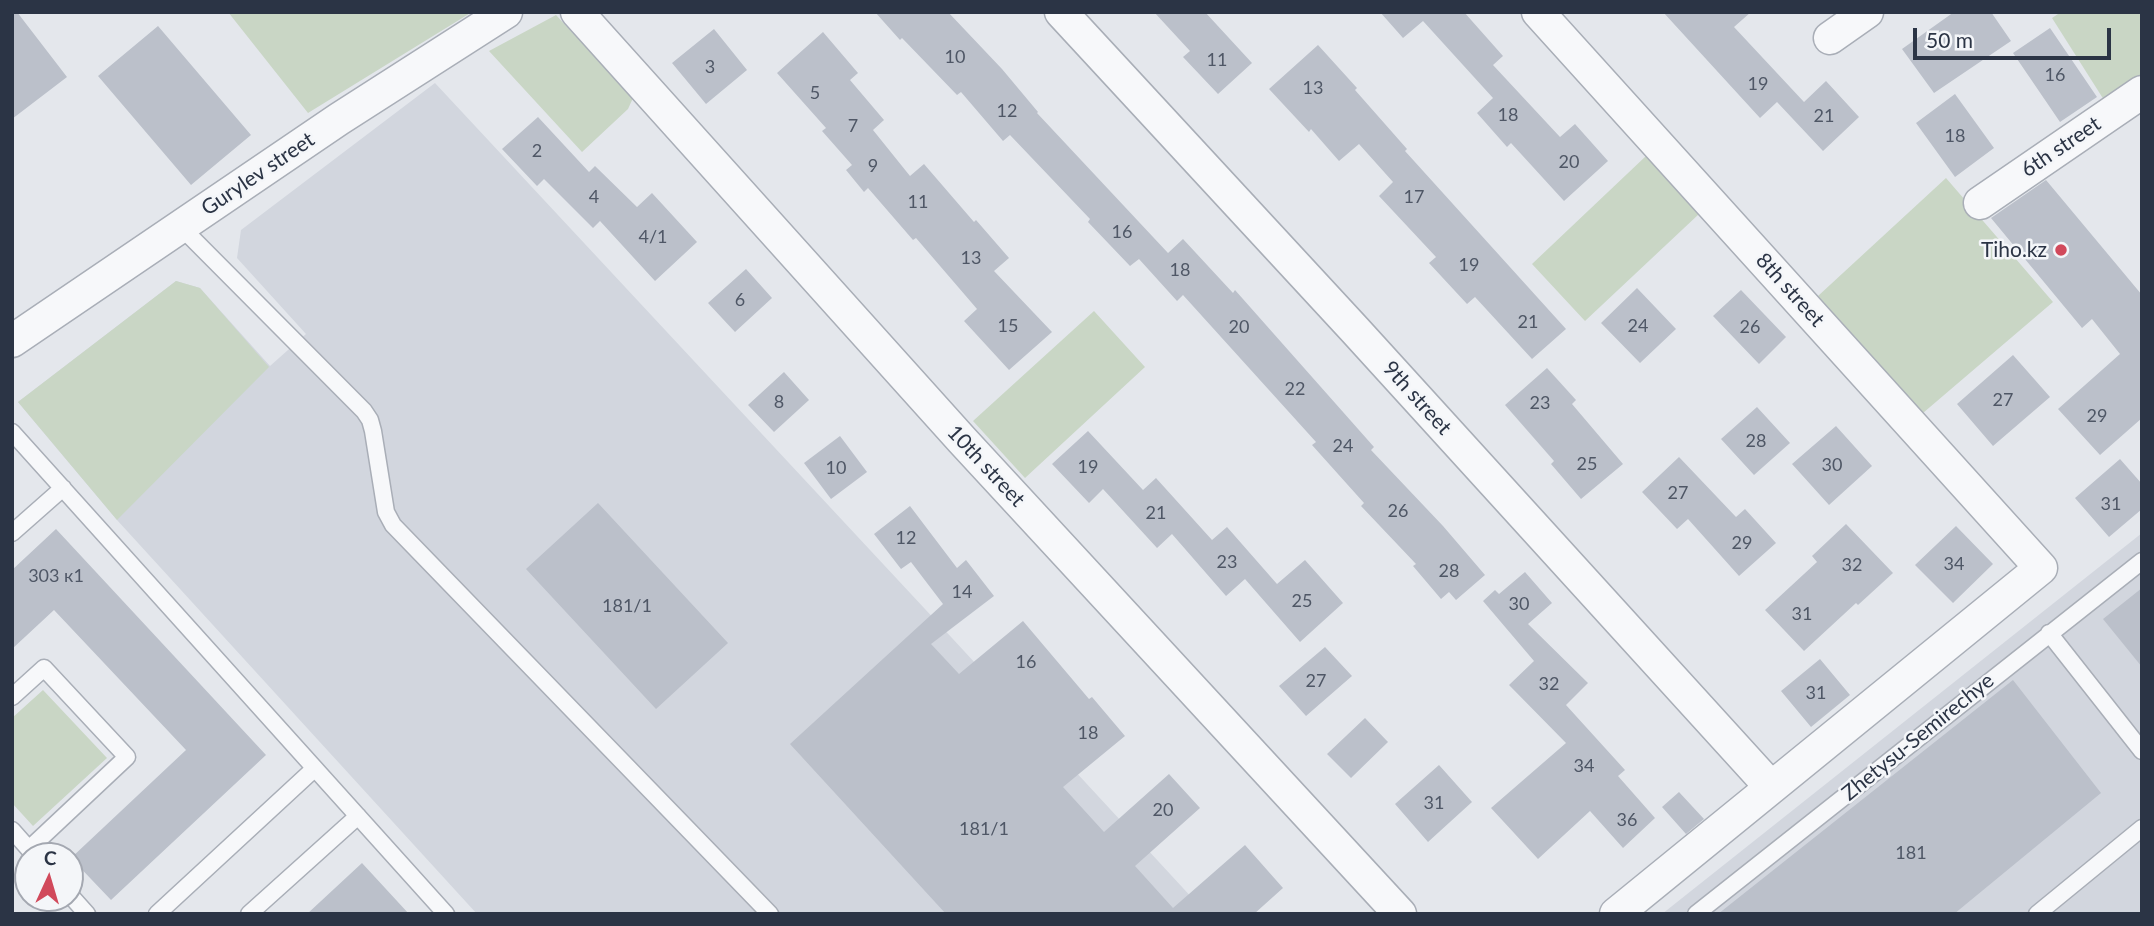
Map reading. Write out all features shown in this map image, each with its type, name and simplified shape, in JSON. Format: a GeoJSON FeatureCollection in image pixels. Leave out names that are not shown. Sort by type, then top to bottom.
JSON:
{"type":"FeatureCollection","features":[{"type":"Feature","properties":{"kind":"street","name":"Gurylev street"},"geometry":{"type":"LineString","coordinates":[[12,341],[349,112],[506,12]]}},
{"type":"Feature","properties":{"kind":"street","name":"10th street"},"geometry":{"type":"LineString","coordinates":[[577,12],[952,430],[1400,914]]}},
{"type":"Feature","properties":{"kind":"street","name":"9th street"},"geometry":{"type":"LineString","coordinates":[[1061,12],[1770,786]]}},
{"type":"Feature","properties":{"kind":"street","name":"8th street"},"geometry":{"type":"LineString","coordinates":[[1538,12],[2041,568],[1770,786]]}},
{"type":"Feature","properties":{"kind":"street"},"geometry":{"type":"LineString","coordinates":[[1830,38],[1867,12]]}},
{"type":"Feature","properties":{"kind":"street","name":"6th street"},"geometry":{"type":"LineString","coordinates":[[1980,203],[2142,92]]}},
{"type":"Feature","properties":{"kind":"street"},"geometry":{"type":"LineString","coordinates":[[1616,914],[1770,786]]}},
{"type":"Feature","properties":{"kind":"lane"},"geometry":{"type":"LineString","coordinates":[[181,227],[364,411],[373,431],[386,512],[393,525],[770,914]]}},
{"type":"Feature","properties":{"kind":"lane"},"geometry":{"type":"LineString","coordinates":[[14,436],[446,914]]}},
{"type":"Feature","properties":{"kind":"lane"},"geometry":{"type":"LineString","coordinates":[[12,533],[63,488]]}},
{"type":"Feature","properties":{"kind":"lane","name":"Zhetysu-Semirechye"},"geometry":{"type":"LineString","coordinates":[[1696,914],[2142,561]]}},
{"type":"Feature","properties":{"kind":"lane"},"geometry":{"type":"LineString","coordinates":[[2049,633],[2142,751]]}},
{"type":"Feature","properties":{"kind":"lane"},"geometry":{"type":"LineString","coordinates":[[12,697],[44,668],[127,757],[42,842]]}},
{"type":"Feature","properties":{"kind":"lane"},"geometry":{"type":"LineString","coordinates":[[157,914],[314,769]]}},
{"type":"Feature","properties":{"kind":"lane"},"geometry":{"type":"LineString","coordinates":[[249,914],[358,816]]}},
{"type":"Feature","properties":{"kind":"lane"},"geometry":{"type":"LineString","coordinates":[[2037,914],[2142,828]]}},
{"type":"Feature","properties":{"kind":"shaded area"},"geometry":{"type":"Polygon","coordinates":[[[435,83],[1207,914],[477,914],[117,520],[18,402],[176,281],[200,288],[270,366],[306,334],[237,258],[241,230],[435,83]]]}},
{"type":"Feature","properties":{"kind":"shaded area"},"geometry":{"type":"Polygon","coordinates":[[[2142,533],[2142,914],[1662,914],[2142,533]]]}},
{"type":"Feature","properties":{"kind":"green space"},"geometry":{"type":"Polygon","coordinates":[[[228,12],[472,12],[308,113],[228,12]]]}},
{"type":"Feature","properties":{"kind":"green space"},"geometry":{"type":"Polygon","coordinates":[[[2061,12],[2142,12],[2142,74],[2104,100],[2052,18],[2061,12]]]}},
{"type":"Feature","properties":{"kind":"green space"},"geometry":{"type":"Polygon","coordinates":[[[556,15],[633,98],[628,109],[582,152],[489,51],[556,15]]]}},
{"type":"Feature","properties":{"kind":"green space"},"geometry":{"type":"Polygon","coordinates":[[[1646,156],[1699,214],[1585,321],[1532,264],[1646,156]]]}},
{"type":"Feature","properties":{"kind":"green space"},"geometry":{"type":"Polygon","coordinates":[[[1946,178],[2053,302],[1923,413],[1818,296],[1946,178]]]}},
{"type":"Feature","properties":{"kind":"green space"},"geometry":{"type":"Polygon","coordinates":[[[176,281],[200,288],[269,367],[117,520],[18,402],[176,281]]]}},
{"type":"Feature","properties":{"kind":"green space"},"geometry":{"type":"Polygon","coordinates":[[[1094,311],[1145,367],[1025,478],[973,421],[1094,311]]]}},
{"type":"Feature","properties":{"kind":"green space"},"geometry":{"type":"Polygon","coordinates":[[[43,690],[107,758],[33,826],[12,803],[12,718],[43,690]]]}},
{"type":"Feature","properties":{"kind":"building"},"geometry":{"type":"Polygon","coordinates":[[[12,12],[17,12],[67,77],[12,119],[12,12]]]}},
{"type":"Feature","properties":{"kind":"building"},"geometry":{"type":"Polygon","coordinates":[[[875,12],[948,12],[1002,69],[1037,113],[1168,253],[1183,239],[1233,293],[1235,290],[1374,447],[1371,450],[1485,575],[1456,600],[1449,592],[1441,599],[1413,566],[1416,564],[1361,506],[1364,503],[1312,445],[1316,442],[1183,295],[1177,301],[1139,259],[1130,266],[1088,222],[1090,219],[1010,135],[1003,141],[961,92],[957,95],[875,12]]]}},
{"type":"Feature","properties":{"kind":"building"},"geometry":{"type":"Polygon","coordinates":[[[1154,12],[1205,12],[1252,63],[1218,94],[1183,57],[1190,51],[1154,12]]]}},
{"type":"Feature","properties":{"kind":"building"},"geometry":{"type":"Polygon","coordinates":[[[1380,12],[1464,12],[1503,56],[1493,65],[1560,137],[1575,124],[1608,161],[1564,201],[1511,143],[1507,147],[1477,113],[1493,98],[1423,21],[1403,38],[1380,12]]]}},
{"type":"Feature","properties":{"kind":"building"},"geometry":{"type":"Polygon","coordinates":[[[1663,12],[1751,12],[1734,27],[1804,102],[1826,81],[1859,117],[1823,151],[1777,102],[1760,118],[1663,12]]]}},
{"type":"Feature","properties":{"kind":"building"},"geometry":{"type":"Polygon","coordinates":[[[1954,12],[1991,12],[2011,41],[1934,93],[1902,49],[1954,12]]]}},
{"type":"Feature","properties":{"kind":"building"},"geometry":{"type":"Polygon","coordinates":[[[158,26],[251,135],[191,185],[98,76],[158,26]]]}},
{"type":"Feature","properties":{"kind":"building"},"geometry":{"type":"Polygon","coordinates":[[[2050,28],[2097,97],[2060,122],[2013,53],[2050,28]]]}},
{"type":"Feature","properties":{"kind":"building"},"geometry":{"type":"Polygon","coordinates":[[[714,29],[747,70],[706,104],[672,63],[714,29]]]}},
{"type":"Feature","properties":{"kind":"building"},"geometry":{"type":"Polygon","coordinates":[[[823,32],[858,73],[850,80],[884,120],[873,130],[910,176],[924,164],[974,222],[976,220],[1009,258],[994,271],[1052,332],[1009,370],[964,321],[977,309],[916,238],[913,240],[868,188],[864,192],[846,170],[852,165],[822,131],[826,128],[777,73],[823,32]]]}},
{"type":"Feature","properties":{"kind":"building"},"geometry":{"type":"Polygon","coordinates":[[[1318,45],[1357,88],[1355,90],[1407,149],[1405,151],[1566,329],[1532,359],[1475,297],[1467,304],[1429,263],[1436,257],[1379,196],[1393,182],[1359,144],[1339,161],[1311,129],[1309,132],[1269,89],[1318,45]]]}},
{"type":"Feature","properties":{"kind":"building"},"geometry":{"type":"Polygon","coordinates":[[[1955,94],[1994,148],[1955,177],[1916,123],[1955,94]]]}},
{"type":"Feature","properties":{"kind":"building"},"geometry":{"type":"Polygon","coordinates":[[[538,117],[589,172],[595,166],[637,207],[652,193],[697,242],[655,281],[600,221],[593,228],[544,179],[537,186],[502,149],[538,117]]]}},
{"type":"Feature","properties":{"kind":"building"},"geometry":{"type":"Polygon","coordinates":[[[2046,180],[2142,295],[2142,418],[2100,455],[2058,409],[2120,354],[2092,319],[2082,328],[1991,218],[2046,180]]]}},
{"type":"Feature","properties":{"kind":"building"},"geometry":{"type":"Polygon","coordinates":[[[746,269],[772,298],[735,332],[708,303],[746,269]]]}},
{"type":"Feature","properties":{"kind":"building"},"geometry":{"type":"Polygon","coordinates":[[[1637,288],[1676,329],[1640,363],[1601,323],[1637,288]]]}},
{"type":"Feature","properties":{"kind":"building"},"geometry":{"type":"Polygon","coordinates":[[[1741,290],[1786,337],[1759,364],[1713,316],[1741,290]]]}},
{"type":"Feature","properties":{"kind":"building"},"geometry":{"type":"Polygon","coordinates":[[[2013,355],[2050,397],[1993,446],[1957,404],[2013,355]]]}},
{"type":"Feature","properties":{"kind":"building"},"geometry":{"type":"Polygon","coordinates":[[[1547,368],[1576,400],[1572,404],[1623,464],[1581,499],[1551,464],[1554,461],[1505,405],[1547,368]]]}},
{"type":"Feature","properties":{"kind":"building"},"geometry":{"type":"Polygon","coordinates":[[[784,372],[809,400],[774,432],[748,405],[784,372]]]}},
{"type":"Feature","properties":{"kind":"building"},"geometry":{"type":"Polygon","coordinates":[[[1757,407],[1790,443],[1754,475],[1721,439],[1757,407]]]}},
{"type":"Feature","properties":{"kind":"building"},"geometry":{"type":"Polygon","coordinates":[[[1836,426],[1872,466],[1829,505],[1792,464],[1836,426]]]}},
{"type":"Feature","properties":{"kind":"building"},"geometry":{"type":"Polygon","coordinates":[[[1088,431],[1143,490],[1156,478],[1212,540],[1227,527],[1277,584],[1305,560],[1343,603],[1300,642],[1245,579],[1226,596],[1172,534],[1157,548],[1103,489],[1089,503],[1052,464],[1088,431]]]}},
{"type":"Feature","properties":{"kind":"building"},"geometry":{"type":"Polygon","coordinates":[[[840,436],[867,472],[831,499],[804,463],[840,436]]]}},
{"type":"Feature","properties":{"kind":"building"},"geometry":{"type":"Polygon","coordinates":[[[1679,457],[1736,517],[1745,509],[1776,543],[1739,576],[1688,519],[1677,529],[1642,492],[1679,457]]]}},
{"type":"Feature","properties":{"kind":"building"},"geometry":{"type":"Polygon","coordinates":[[[2120,459],[2142,484],[2142,509],[2109,537],[2075,498],[2120,459]]]}},
{"type":"Feature","properties":{"kind":"building"},"geometry":{"type":"Polygon","coordinates":[[[598,503],[728,643],[656,709],[526,569],[598,503]]]}},
{"type":"Feature","properties":{"kind":"building"},"geometry":{"type":"Polygon","coordinates":[[[910,506],[957,568],[966,560],[994,596],[931,644],[959,674],[1023,621],[1089,699],[1092,697],[1125,736],[1063,787],[1104,832],[1169,774],[1200,808],[1135,866],[1173,908],[1245,845],[1283,888],[1254,914],[946,914],[790,744],[943,604],[911,562],[901,569],[874,534],[910,506]]]}},
{"type":"Feature","properties":{"kind":"building"},"geometry":{"type":"Polygon","coordinates":[[[1846,524],[1893,573],[1804,651],[1765,610],[1817,562],[1812,556],[1846,524]]]}},
{"type":"Feature","properties":{"kind":"building"},"geometry":{"type":"Polygon","coordinates":[[[1956,526],[1993,564],[1953,603],[1915,565],[1956,526]]]}},
{"type":"Feature","properties":{"kind":"building"},"geometry":{"type":"Polygon","coordinates":[[[56,529],[266,755],[111,900],[84,872],[84,846],[186,750],[54,610],[12,649],[12,570],[56,529]]]}},
{"type":"Feature","properties":{"kind":"building"},"geometry":{"type":"Polygon","coordinates":[[[1525,572],[1552,603],[1528,624],[1588,683],[1566,705],[1625,770],[1618,776],[1655,818],[1623,848],[1590,811],[1538,859],[1491,808],[1566,743],[1509,685],[1534,661],[1483,601],[1495,590],[1499,594],[1525,572]]]}},
{"type":"Feature","properties":{"kind":"building"},"geometry":{"type":"Polygon","coordinates":[[[2142,588],[2142,667],[2103,619],[2142,588]]]}},
{"type":"Feature","properties":{"kind":"building"},"geometry":{"type":"Polygon","coordinates":[[[1325,647],[1352,676],[1306,716],[1279,686],[1325,647]]]}},
{"type":"Feature","properties":{"kind":"building"},"geometry":{"type":"Polygon","coordinates":[[[1820,659],[1850,695],[1811,727],[1781,691],[1820,659]]]}},
{"type":"Feature","properties":{"kind":"building"},"geometry":{"type":"Polygon","coordinates":[[[2013,680],[2101,793],[1954,914],[1718,914],[2013,680]]]}},
{"type":"Feature","properties":{"kind":"building"},"geometry":{"type":"Polygon","coordinates":[[[1365,718],[1388,742],[1351,778],[1327,754],[1365,718]]]}},
{"type":"Feature","properties":{"kind":"building"},"geometry":{"type":"Polygon","coordinates":[[[1439,765],[1472,802],[1428,842],[1395,804],[1439,765]]]}},
{"type":"Feature","properties":{"kind":"building"},"geometry":{"type":"Polygon","coordinates":[[[1679,792],[1704,819],[1686,834],[1662,807],[1679,792]]]}},
{"type":"Feature","properties":{"kind":"building"},"geometry":{"type":"Polygon","coordinates":[[[362,863],[409,914],[307,914],[362,863]]]}},
{"type":"Feature","properties":{"kind":"place","name":"Tiho.kz"},"geometry":{"type":"Point","coordinates":[2061,250]}}]}
